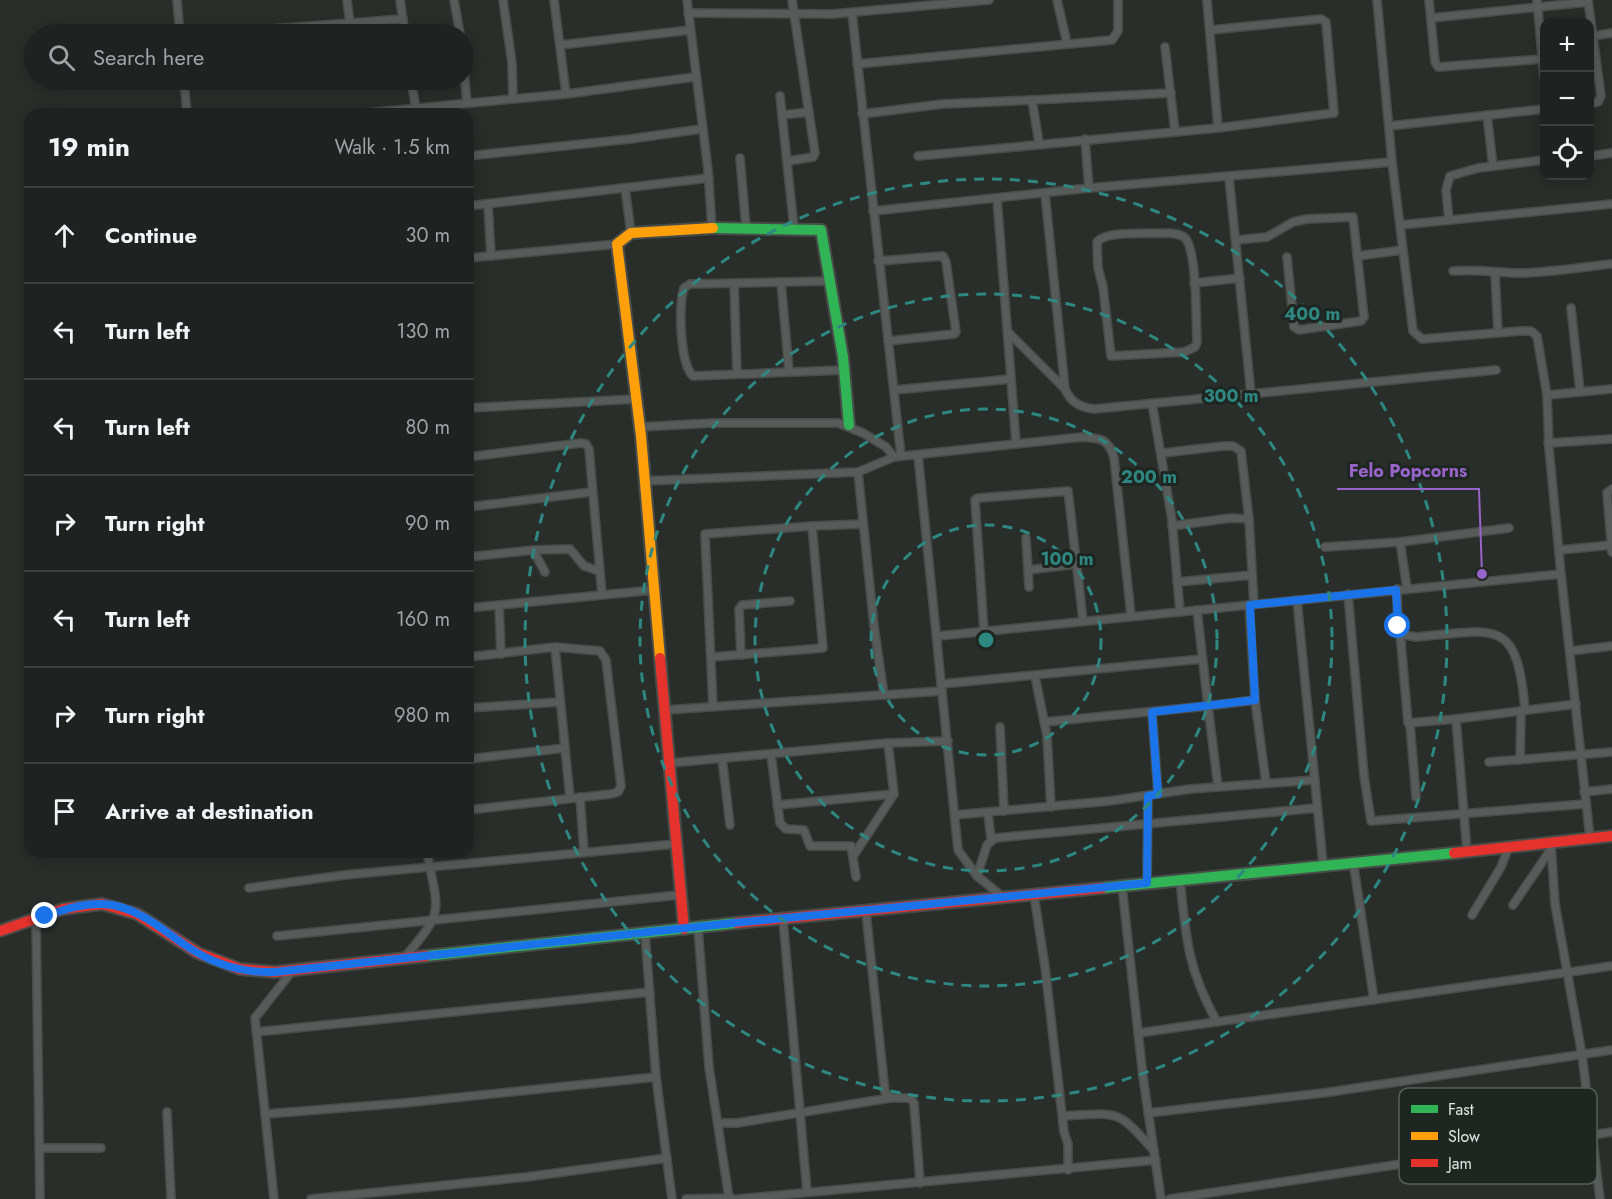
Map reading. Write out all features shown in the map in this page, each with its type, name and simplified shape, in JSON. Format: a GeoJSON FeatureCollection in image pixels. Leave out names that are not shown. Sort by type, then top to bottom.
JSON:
{"type":"FeatureCollection","features":[{"type":"Feature","properties":{"kind":"street"},"geometry":{"type":"LineString","coordinates":[[177,0],[179,24]]}},
{"type":"Feature","properties":{"kind":"street"},"geometry":{"type":"LineString","coordinates":[[347,0],[350,24],[403,20]]}},
{"type":"Feature","properties":{"kind":"street"},"geometry":{"type":"LineString","coordinates":[[400,0],[404,24]]}},
{"type":"Feature","properties":{"kind":"street"},"geometry":{"type":"LineString","coordinates":[[454,0],[458,24]]}},
{"type":"Feature","properties":{"kind":"street"},"geometry":{"type":"LineString","coordinates":[[503,0],[512,63],[513,99]]}},
{"type":"Feature","properties":{"kind":"street"},"geometry":{"type":"LineString","coordinates":[[554,0],[566,94]]}},
{"type":"Feature","properties":{"kind":"street"},"geometry":{"type":"LineString","coordinates":[[687,0],[712,228]]}},
{"type":"Feature","properties":{"kind":"street"},"geometry":{"type":"LineString","coordinates":[[788,161],[813,157],[809,112],[792,0]]}},
{"type":"Feature","properties":{"kind":"street"},"geometry":{"type":"LineString","coordinates":[[688,13],[794,15],[852,13],[989,0]]}},
{"type":"Feature","properties":{"kind":"street"},"geometry":{"type":"LineString","coordinates":[[1057,0],[1067,43]]}},
{"type":"Feature","properties":{"kind":"street"},"geometry":{"type":"LineString","coordinates":[[857,64],[1112,40],[1116,36],[1118,0]]}},
{"type":"Feature","properties":{"kind":"street"},"geometry":{"type":"LineString","coordinates":[[1207,0],[1218,128]]}},
{"type":"Feature","properties":{"kind":"street"},"geometry":{"type":"LineString","coordinates":[[1377,0],[1392,162],[1410,319],[1415,335],[1422,339],[1531,331],[1537,336],[1547,395],[1548,443],[1590,838]]}},
{"type":"Feature","properties":{"kind":"street"},"geometry":{"type":"LineString","coordinates":[[1429,0],[1435,62],[1438,67],[1540,59]]}},
{"type":"Feature","properties":{"kind":"street"},"geometry":{"type":"LineString","coordinates":[[1431,18],[1538,3],[1588,1],[1590,18]]}},
{"type":"Feature","properties":{"kind":"street"},"geometry":{"type":"LineString","coordinates":[[1538,3],[1540,25]]}},
{"type":"Feature","properties":{"kind":"street"},"geometry":{"type":"LineString","coordinates":[[852,13],[894,390],[897,456]]}},
{"type":"Feature","properties":{"kind":"street"},"geometry":{"type":"LineString","coordinates":[[918,156],[1218,128],[1332,114],[1335,111],[1326,22],[1320,19],[1210,30]]}},
{"type":"Feature","properties":{"kind":"street"},"geometry":{"type":"LineString","coordinates":[[560,45],[690,30]]}},
{"type":"Feature","properties":{"kind":"street"},"geometry":{"type":"LineString","coordinates":[[1594,36],[1612,33]]}},
{"type":"Feature","properties":{"kind":"street"},"geometry":{"type":"LineString","coordinates":[[1594,44],[1601,96],[1598,102],[1594,103]]}},
{"type":"Feature","properties":{"kind":"street"},"geometry":{"type":"LineString","coordinates":[[1165,47],[1175,131]]}},
{"type":"Feature","properties":{"kind":"street"},"geometry":{"type":"LineString","coordinates":[[435,108],[695,77]]}},
{"type":"Feature","properties":{"kind":"street"},"geometry":{"type":"LineString","coordinates":[[185,90],[186,108]]}},
{"type":"Feature","properties":{"kind":"street"},"geometry":{"type":"LineString","coordinates":[[413,90],[416,108]]}},
{"type":"Feature","properties":{"kind":"street"},"geometry":{"type":"LineString","coordinates":[[465,90],[466,103]]}},
{"type":"Feature","properties":{"kind":"street"},"geometry":{"type":"LineString","coordinates":[[862,114],[943,104],[1171,93]]}},
{"type":"Feature","properties":{"kind":"street"},"geometry":{"type":"LineString","coordinates":[[780,96],[794,228]]}},
{"type":"Feature","properties":{"kind":"street"},"geometry":{"type":"LineString","coordinates":[[1032,100],[1039,143]]}},
{"type":"Feature","properties":{"kind":"street"},"geometry":{"type":"LineString","coordinates":[[1389,126],[1540,110]]}},
{"type":"Feature","properties":{"kind":"street"},"geometry":{"type":"LineString","coordinates":[[782,115],[809,112]]}},
{"type":"Feature","properties":{"kind":"street"},"geometry":{"type":"LineString","coordinates":[[1487,115],[1493,166]]}},
{"type":"Feature","properties":{"kind":"street"},"geometry":{"type":"LineString","coordinates":[[474,155],[701,129]]}},
{"type":"Feature","properties":{"kind":"street"},"geometry":{"type":"LineString","coordinates":[[1085,139],[1089,188]]}},
{"type":"Feature","properties":{"kind":"street"},"geometry":{"type":"LineString","coordinates":[[1594,155],[1612,153]]}},
{"type":"Feature","properties":{"kind":"street"},"geometry":{"type":"LineString","coordinates":[[740,158],[746,228]]}},
{"type":"Feature","properties":{"kind":"street"},"geometry":{"type":"LineString","coordinates":[[1449,220],[1446,190],[1450,176],[1457,172],[1540,161]]}},
{"type":"Feature","properties":{"kind":"street"},"geometry":{"type":"LineString","coordinates":[[873,211],[1089,188],[1392,162]]}},
{"type":"Feature","properties":{"kind":"street"},"geometry":{"type":"LineString","coordinates":[[1229,177],[1251,394]]}},
{"type":"Feature","properties":{"kind":"street"},"geometry":{"type":"LineString","coordinates":[[474,205],[708,178]]}},
{"type":"Feature","properties":{"kind":"street"},"geometry":{"type":"LineString","coordinates":[[625,188],[631,233]]}},
{"type":"Feature","properties":{"kind":"street"},"geometry":{"type":"LineString","coordinates":[[1045,193],[1065,388],[1068,397],[1083,408],[1095,409],[1496,370]]}},
{"type":"Feature","properties":{"kind":"street"},"geometry":{"type":"LineString","coordinates":[[997,198],[1016,443]]}},
{"type":"Feature","properties":{"kind":"street"},"geometry":{"type":"LineString","coordinates":[[488,204],[491,256]]}},
{"type":"Feature","properties":{"kind":"street"},"geometry":{"type":"LineString","coordinates":[[1400,225],[1612,204]]}},
{"type":"Feature","properties":{"kind":"street"},"geometry":{"type":"LineString","coordinates":[[1236,240],[1267,237],[1300,221],[1352,216],[1364,317],[1361,321],[1299,330],[1292,321],[1287,257]]}},
{"type":"Feature","properties":{"kind":"street"},"geometry":{"type":"LineString","coordinates":[[684,929],[679,895],[670,763],[639,427],[617,244],[623,235],[712,228],[821,230],[844,370],[849,425]]}},
{"type":"Feature","properties":{"kind":"street"},"geometry":{"type":"LineString","coordinates":[[1169,233],[1182,235],[1188,243],[1194,283],[1197,342],[1191,351],[1111,356],[1096,251],[1097,242],[1101,237],[1169,233]]}},
{"type":"Feature","properties":{"kind":"street"},"geometry":{"type":"LineString","coordinates":[[474,257],[617,244]]}},
{"type":"Feature","properties":{"kind":"street"},"geometry":{"type":"LineString","coordinates":[[1357,256],[1403,250]]}},
{"type":"Feature","properties":{"kind":"street"},"geometry":{"type":"LineString","coordinates":[[878,261],[943,256],[946,261],[956,332],[888,341]]}},
{"type":"Feature","properties":{"kind":"street"},"geometry":{"type":"LineString","coordinates":[[1453,271],[1479,269],[1495,273],[1527,273],[1612,264]]}},
{"type":"Feature","properties":{"kind":"street"},"geometry":{"type":"LineString","coordinates":[[1495,273],[1498,333]]}},
{"type":"Feature","properties":{"kind":"street"},"geometry":{"type":"LineString","coordinates":[[1194,283],[1240,278]]}},
{"type":"Feature","properties":{"kind":"street"},"geometry":{"type":"LineString","coordinates":[[831,281],[690,284],[684,288],[680,306],[689,373],[693,376],[844,370]]}},
{"type":"Feature","properties":{"kind":"street"},"geometry":{"type":"LineString","coordinates":[[781,282],[789,371]]}},
{"type":"Feature","properties":{"kind":"street"},"geometry":{"type":"LineString","coordinates":[[734,283],[736,374]]}},
{"type":"Feature","properties":{"kind":"street"},"geometry":{"type":"LineString","coordinates":[[1571,308],[1580,391]]}},
{"type":"Feature","properties":{"kind":"street"},"geometry":{"type":"LineString","coordinates":[[1008,332],[1065,388]]}},
{"type":"Feature","properties":{"kind":"street"},"geometry":{"type":"LineString","coordinates":[[894,390],[1011,379]]}},
{"type":"Feature","properties":{"kind":"street"},"geometry":{"type":"LineString","coordinates":[[1547,395],[1612,389]]}},
{"type":"Feature","properties":{"kind":"street"},"geometry":{"type":"LineString","coordinates":[[474,408],[636,399]]}},
{"type":"Feature","properties":{"kind":"street"},"geometry":{"type":"LineString","coordinates":[[1152,403],[1162,453],[1172,526],[1180,612]]}},
{"type":"Feature","properties":{"kind":"street"},"geometry":{"type":"LineString","coordinates":[[639,427],[713,423],[826,422],[849,425],[897,456]]}},
{"type":"Feature","properties":{"kind":"street"},"geometry":{"type":"LineString","coordinates":[[644,482],[858,472],[897,456],[1082,436],[1105,440],[1110,445],[1131,615]]}},
{"type":"Feature","properties":{"kind":"street"},"geometry":{"type":"LineString","coordinates":[[1548,443],[1612,439]]}},
{"type":"Feature","properties":{"kind":"street"},"geometry":{"type":"LineString","coordinates":[[474,456],[586,444],[589,449],[602,594]]}},
{"type":"Feature","properties":{"kind":"street"},"geometry":{"type":"LineString","coordinates":[[1162,453],[1223,446],[1238,447],[1243,457],[1252,575],[1255,700],[1266,783]]}},
{"type":"Feature","properties":{"kind":"street"},"geometry":{"type":"LineString","coordinates":[[918,454],[958,850],[977,876],[1004,898]]}},
{"type":"Feature","properties":{"kind":"street"},"geometry":{"type":"LineString","coordinates":[[858,472],[884,695]]}},
{"type":"Feature","properties":{"kind":"street"},"geometry":{"type":"LineString","coordinates":[[1560,550],[1611,549],[1607,493],[1612,489]]}},
{"type":"Feature","properties":{"kind":"street"},"geometry":{"type":"LineString","coordinates":[[984,631],[976,499],[1068,491],[1083,620]]}},
{"type":"Feature","properties":{"kind":"street"},"geometry":{"type":"LineString","coordinates":[[474,506],[592,492]]}},
{"type":"Feature","properties":{"kind":"street"},"geometry":{"type":"LineString","coordinates":[[1172,526],[1249,519]]}},
{"type":"Feature","properties":{"kind":"street"},"geometry":{"type":"LineString","coordinates":[[713,706],[705,534],[863,524]]}},
{"type":"Feature","properties":{"kind":"street"},"geometry":{"type":"LineString","coordinates":[[711,657],[823,648],[812,526]]}},
{"type":"Feature","properties":{"kind":"street"},"geometry":{"type":"LineString","coordinates":[[1325,547],[1400,542],[1509,528]]}},
{"type":"Feature","properties":{"kind":"street"},"geometry":{"type":"LineString","coordinates":[[1026,538],[1029,587]]}},
{"type":"Feature","properties":{"kind":"street"},"geometry":{"type":"LineString","coordinates":[[1400,542],[1407,588]]}},
{"type":"Feature","properties":{"kind":"street"},"geometry":{"type":"LineString","coordinates":[[474,556],[533,550],[570,549],[584,566],[599,571]]}},
{"type":"Feature","properties":{"kind":"street"},"geometry":{"type":"LineString","coordinates":[[533,550],[545,572]]}},
{"type":"Feature","properties":{"kind":"street"},"geometry":{"type":"LineString","coordinates":[[1028,570],[1077,564]]}},
{"type":"Feature","properties":{"kind":"street"},"geometry":{"type":"LineString","coordinates":[[938,636],[1561,574]]}},
{"type":"Feature","properties":{"kind":"street"},"geometry":{"type":"LineString","coordinates":[[1178,582],[1252,575]]}},
{"type":"Feature","properties":{"kind":"street"},"geometry":{"type":"LineString","coordinates":[[474,607],[654,590]]}},
{"type":"Feature","properties":{"kind":"street"},"geometry":{"type":"LineString","coordinates":[[1396,590],[1403,685],[1410,724],[1416,797]]}},
{"type":"Feature","properties":{"kind":"street"},"geometry":{"type":"LineString","coordinates":[[1348,594],[1370,819],[1373,821],[1585,804]]}},
{"type":"Feature","properties":{"kind":"street"},"geometry":{"type":"LineString","coordinates":[[1297,600],[1323,864]]}},
{"type":"Feature","properties":{"kind":"street"},"geometry":{"type":"LineString","coordinates":[[741,655],[739,609],[742,605],[790,601]]}},
{"type":"Feature","properties":{"kind":"street"},"geometry":{"type":"LineString","coordinates":[[499,605],[501,654]]}},
{"type":"Feature","properties":{"kind":"street"},"geometry":{"type":"LineString","coordinates":[[1197,610],[1218,787]]}},
{"type":"Feature","properties":{"kind":"street"},"geometry":{"type":"LineString","coordinates":[[1400,632],[1416,637],[1487,631],[1496,633],[1509,643],[1518,660],[1523,710],[1520,760]]}},
{"type":"Feature","properties":{"kind":"street"},"geometry":{"type":"LineString","coordinates":[[1570,651],[1612,646]]}},
{"type":"Feature","properties":{"kind":"street"},"geometry":{"type":"LineString","coordinates":[[555,647],[570,798]]}},
{"type":"Feature","properties":{"kind":"street"},"geometry":{"type":"LineString","coordinates":[[474,656],[555,647],[600,651],[606,660],[621,786],[618,792],[611,794],[474,809]]}},
{"type":"Feature","properties":{"kind":"street"},"geometry":{"type":"LineString","coordinates":[[665,710],[884,695],[1035,676],[1202,659]]}},
{"type":"Feature","properties":{"kind":"street"},"geometry":{"type":"LineString","coordinates":[[1035,676],[1044,722],[1051,807]]}},
{"type":"Feature","properties":{"kind":"street"},"geometry":{"type":"LineString","coordinates":[[1044,722],[1255,700]]}},
{"type":"Feature","properties":{"kind":"street"},"geometry":{"type":"LineString","coordinates":[[474,708],[560,702]]}},
{"type":"Feature","properties":{"kind":"street"},"geometry":{"type":"LineString","coordinates":[[1410,724],[1576,704]]}},
{"type":"Feature","properties":{"kind":"street"},"geometry":{"type":"LineString","coordinates":[[1152,712],[1158,794]]}},
{"type":"Feature","properties":{"kind":"street"},"geometry":{"type":"LineString","coordinates":[[1456,719],[1467,851]]}},
{"type":"Feature","properties":{"kind":"street"},"geometry":{"type":"LineString","coordinates":[[1000,727],[1004,812]]}},
{"type":"Feature","properties":{"kind":"street"},"geometry":{"type":"LineString","coordinates":[[670,763],[888,743],[948,741]]}},
{"type":"Feature","properties":{"kind":"street"},"geometry":{"type":"LineString","coordinates":[[854,855],[894,794],[888,743]]}},
{"type":"Feature","properties":{"kind":"street"},"geometry":{"type":"LineString","coordinates":[[474,758],[565,748]]}},
{"type":"Feature","properties":{"kind":"street"},"geometry":{"type":"LineString","coordinates":[[1489,762],[1612,752]]}},
{"type":"Feature","properties":{"kind":"street"},"geometry":{"type":"LineString","coordinates":[[771,755],[780,823],[786,830],[804,830],[808,845],[850,845],[854,855],[856,877]]}},
{"type":"Feature","properties":{"kind":"street"},"geometry":{"type":"LineString","coordinates":[[722,758],[729,825]]}},
{"type":"Feature","properties":{"kind":"street"},"geometry":{"type":"LineString","coordinates":[[955,815],[1051,807],[1218,787],[1315,780]]}},
{"type":"Feature","properties":{"kind":"street"},"geometry":{"type":"LineString","coordinates":[[1584,792],[1612,789]]}},
{"type":"Feature","properties":{"kind":"street"},"geometry":{"type":"LineString","coordinates":[[777,805],[894,794]]}},
{"type":"Feature","properties":{"kind":"street"},"geometry":{"type":"LineString","coordinates":[[1147,883],[1148,796]]}},
{"type":"Feature","properties":{"kind":"street"},"geometry":{"type":"LineString","coordinates":[[580,797],[584,852]]}},
{"type":"Feature","properties":{"kind":"street"},"geometry":{"type":"LineString","coordinates":[[991,839],[1317,808]]}},
{"type":"Feature","properties":{"kind":"street"},"geometry":{"type":"LineString","coordinates":[[977,876],[991,839],[988,813]]}},
{"type":"Feature","properties":{"kind":"street"},"geometry":{"type":"LineString","coordinates":[[0,931],[78,906],[102,904],[119,907],[148,919],[189,948],[222,965],[249,972],[293,970],[1353,861],[1551,846],[1612,836]]}},
{"type":"Feature","properties":{"kind":"street"},"geometry":{"type":"LineString","coordinates":[[249,888],[344,875],[676,844]]}},
{"type":"Feature","properties":{"kind":"street"},"geometry":{"type":"LineString","coordinates":[[1513,906],[1551,846]]}},
{"type":"Feature","properties":{"kind":"street"},"geometry":{"type":"LineString","coordinates":[[1551,846],[1555,904],[1587,1088]]}},
{"type":"Feature","properties":{"kind":"street"},"geometry":{"type":"LineString","coordinates":[[1472,915],[1501,867],[1508,849]]}},
{"type":"Feature","properties":{"kind":"street"},"geometry":{"type":"LineString","coordinates":[[404,958],[434,920],[436,898],[428,858]]}},
{"type":"Feature","properties":{"kind":"street"},"geometry":{"type":"LineString","coordinates":[[1353,861],[1374,1000]]}},
{"type":"Feature","properties":{"kind":"street"},"geometry":{"type":"LineString","coordinates":[[1180,880],[1190,961],[1200,992],[1217,1022]]}},
{"type":"Feature","properties":{"kind":"street"},"geometry":{"type":"LineString","coordinates":[[1122,886],[1138,1033],[1161,1199]]}},
{"type":"Feature","properties":{"kind":"street"},"geometry":{"type":"LineString","coordinates":[[277,936],[679,895]]}},
{"type":"Feature","properties":{"kind":"street"},"geometry":{"type":"LineString","coordinates":[[1034,895],[1064,1116],[1068,1170]]}},
{"type":"Feature","properties":{"kind":"street"},"geometry":{"type":"LineString","coordinates":[[866,912],[885,1092],[890,1098]]}},
{"type":"Feature","properties":{"kind":"street"},"geometry":{"type":"LineString","coordinates":[[36,919],[40,1199]]}},
{"type":"Feature","properties":{"kind":"street"},"geometry":{"type":"LineString","coordinates":[[783,919],[807,1192]]}},
{"type":"Feature","properties":{"kind":"street"},"geometry":{"type":"LineString","coordinates":[[698,928],[708,1057],[729,1198]]}},
{"type":"Feature","properties":{"kind":"street"},"geometry":{"type":"LineString","coordinates":[[645,933],[656,1077],[672,1199]]}},
{"type":"Feature","properties":{"kind":"street"},"geometry":{"type":"LineString","coordinates":[[1138,1033],[1612,966]]}},
{"type":"Feature","properties":{"kind":"street"},"geometry":{"type":"LineString","coordinates":[[274,1199],[255,1018],[293,970]]}},
{"type":"Feature","properties":{"kind":"street"},"geometry":{"type":"LineString","coordinates":[[256,1032],[650,992]]}},
{"type":"Feature","properties":{"kind":"street"},"geometry":{"type":"LineString","coordinates":[[1148,1113],[1323,1093],[1612,1050]]}},
{"type":"Feature","properties":{"kind":"street"},"geometry":{"type":"LineString","coordinates":[[265,1114],[404,1103],[656,1077]]}},
{"type":"Feature","properties":{"kind":"street"},"geometry":{"type":"LineString","coordinates":[[718,1123],[737,1123],[799,1111],[890,1098],[910,1098],[914,1102],[920,1183]]}},
{"type":"Feature","properties":{"kind":"street"},"geometry":{"type":"LineString","coordinates":[[167,1112],[171,1199]]}},
{"type":"Feature","properties":{"kind":"street"},"geometry":{"type":"LineString","coordinates":[[1064,1116],[1112,1113],[1127,1121],[1154,1151]]}},
{"type":"Feature","properties":{"kind":"street"},"geometry":{"type":"LineString","coordinates":[[1597,1134],[1612,1132]]}},
{"type":"Feature","properties":{"kind":"street"},"geometry":{"type":"LineString","coordinates":[[39,1148],[101,1148]]}},
{"type":"Feature","properties":{"kind":"street"},"geometry":{"type":"LineString","coordinates":[[311,1199],[526,1177],[667,1158]]}},
{"type":"Feature","properties":{"kind":"street"},"geometry":{"type":"LineString","coordinates":[[686,1199],[738,1199],[1156,1160]]}},
{"type":"Feature","properties":{"kind":"street"},"geometry":{"type":"LineString","coordinates":[[1170,1199],[1399,1164]]}},
{"type":"Feature","properties":{"kind":"street"},"geometry":{"type":"LineString","coordinates":[[1597,1172],[1600,1199]]}},
{"type":"Feature","properties":{"kind":"traffic: fast"},"geometry":{"type":"LineString","coordinates":[[713,228],[821,230],[843,357],[849,425]]}},
{"type":"Feature","properties":{"kind":"traffic: fast"},"geometry":{"type":"LineString","coordinates":[[1102,888],[1454,853]]}},
{"type":"Feature","properties":{"kind":"traffic: fast"},"geometry":{"type":"LineString","coordinates":[[426,956],[736,923]]}},
{"type":"Feature","properties":{"kind":"traffic: slow"},"geometry":{"type":"LineString","coordinates":[[660,658],[641,436],[617,244],[631,233],[713,228]]}},
{"type":"Feature","properties":{"kind":"traffic: jam"},"geometry":{"type":"LineString","coordinates":[[660,658],[684,929]]}},
{"type":"Feature","properties":{"kind":"traffic: jam"},"geometry":{"type":"LineString","coordinates":[[1454,853],[1612,836]]}},
{"type":"Feature","properties":{"kind":"traffic: jam"},"geometry":{"type":"LineString","coordinates":[[736,923],[1102,888]]}},
{"type":"Feature","properties":{"kind":"traffic: jam"},"geometry":{"type":"LineString","coordinates":[[0,931],[63,909],[102,904],[137,914],[198,953],[240,969],[275,972],[426,956]]}},
{"type":"Feature","properties":{"kind":"place","name":"Felo Popcorns"},"geometry":{"type":"Point","coordinates":[1482,574]}},
{"type":"Feature","properties":{"kind":"route"},"geometry":{"type":"LineString","coordinates":[[45,916],[78,906],[102,904],[119,907],[148,919],[189,948],[213,961],[234,969],[260,973],[733,923],[866,912],[1147,883],[1148,796],[1158,794],[1152,712],[1255,700],[1250,605],[1396,590],[1398,626]]}}]}
